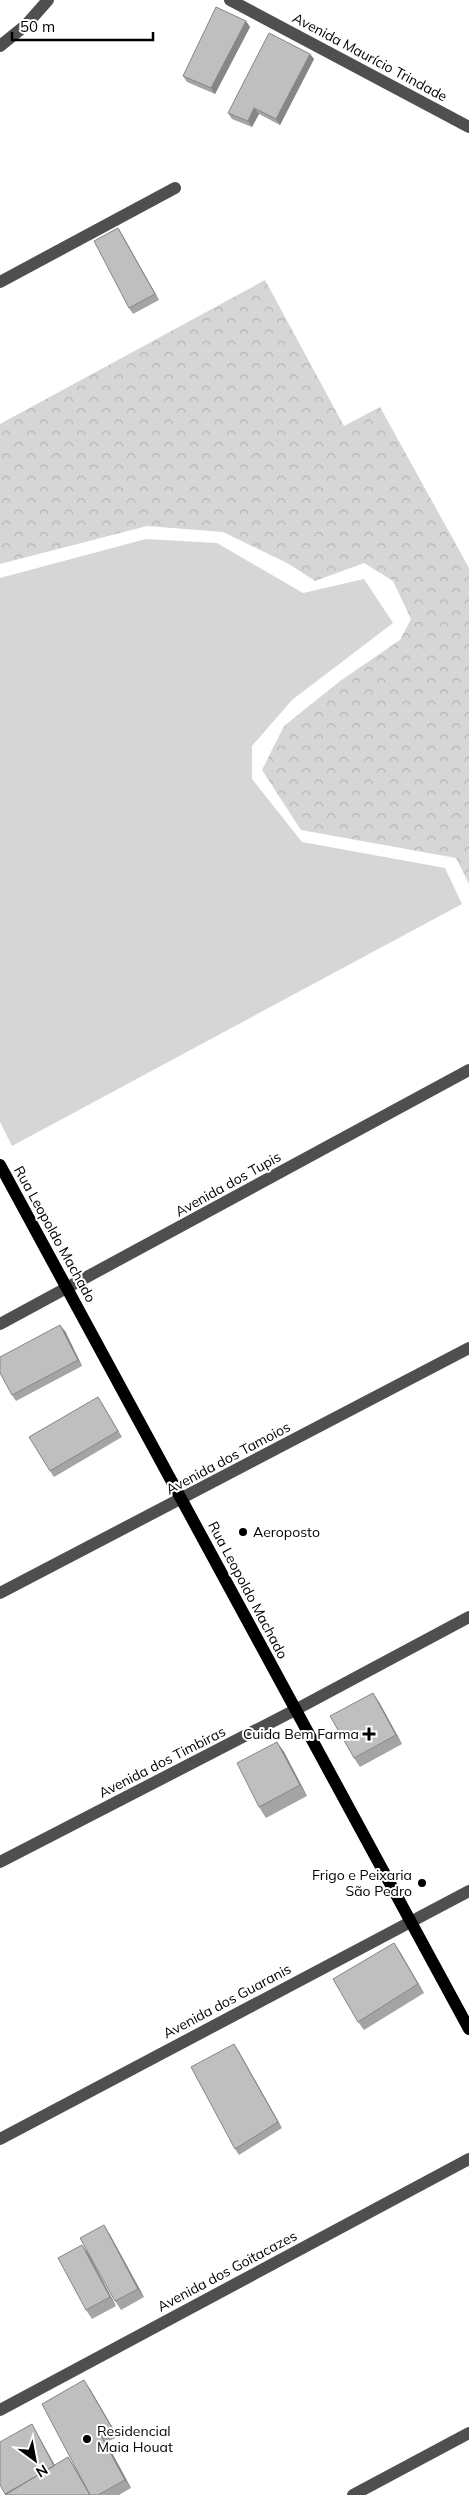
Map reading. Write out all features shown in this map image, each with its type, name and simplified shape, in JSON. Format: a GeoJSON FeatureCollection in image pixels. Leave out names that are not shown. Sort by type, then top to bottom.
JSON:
{"type":"FeatureCollection","features":[{"type":"Feature","properties":{"kind":"main road","name":"Rua Leopoldo Machado"},"geometry":{"type":"LineString","coordinates":[[0,1165],[295,1710],[412,1920],[469,2029]]}},
{"type":"Feature","properties":{"kind":"street"},"geometry":{"type":"LineString","coordinates":[[0,46],[26,25],[48,0]]}},
{"type":"Feature","properties":{"kind":"street","name":"Avenida Maurício Trindade"},"geometry":{"type":"LineString","coordinates":[[230,0],[469,127]]}},
{"type":"Feature","properties":{"kind":"street"},"geometry":{"type":"LineString","coordinates":[[0,282],[174,188]]}},
{"type":"Feature","properties":{"kind":"street","name":"Avenida dos Tupis"},"geometry":{"type":"LineString","coordinates":[[0,1324],[68,1289],[469,1070]]}},
{"type":"Feature","properties":{"kind":"street","name":"Avenida dos Tamoios"},"geometry":{"type":"LineString","coordinates":[[0,1593],[469,1348]]}},
{"type":"Feature","properties":{"kind":"street","name":"Avenida dos Timbiras"},"geometry":{"type":"LineString","coordinates":[[0,1862],[295,1710],[469,1617]]}},
{"type":"Feature","properties":{"kind":"street","name":"Avenida dos Guaranis"},"geometry":{"type":"LineString","coordinates":[[0,2139],[469,1891]]}},
{"type":"Feature","properties":{"kind":"street","name":"Avenida dos Goitacazes"},"geometry":{"type":"LineString","coordinates":[[0,2410],[469,2159]]}},
{"type":"Feature","properties":{"kind":"street"},"geometry":{"type":"LineString","coordinates":[[353,2495],[469,2433]]}},
{"type":"Feature","properties":{"kind":"green space"},"geometry":{"type":"Polygon","coordinates":[[[265,280],[344,426],[380,407],[469,568],[469,884],[456,858],[301,830],[262,770],[284,726],[340,681],[400,640],[411,619],[393,581],[364,563],[315,581],[289,564],[223,532],[147,526],[0,564],[0,424],[265,280]]]}},
{"type":"Feature","properties":{"kind":"green space"},"geometry":{"type":"Polygon","coordinates":[[[146,539],[217,543],[303,593],[364,579],[393,623],[292,700],[252,746],[252,779],[302,842],[445,868],[462,904],[12,1146],[0,1122],[0,578],[146,539]]]}},
{"type":"Feature","properties":{"kind":"building"},"geometry":{"type":"Polygon","coordinates":[[[216,7],[246,21],[211,88],[183,76],[216,7]]]}},
{"type":"Feature","properties":{"kind":"building"},"geometry":{"type":"Polygon","coordinates":[[[269,33],[310,54],[276,119],[254,108],[248,121],[228,113],[269,33]]]}},
{"type":"Feature","properties":{"kind":"building"},"geometry":{"type":"Polygon","coordinates":[[[118,228],[155,294],[129,308],[94,241],[118,228]]]}},
{"type":"Feature","properties":{"kind":"building"},"geometry":{"type":"Polygon","coordinates":[[[60,1325],[78,1360],[12,1395],[0,1373],[0,1357],[60,1325]]]}},
{"type":"Feature","properties":{"kind":"building"},"geometry":{"type":"Polygon","coordinates":[[[98,1397],[118,1431],[50,1471],[29,1437],[98,1397]]]}},
{"type":"Feature","properties":{"kind":"building","name":"Cuida Bem Farma"},"geometry":{"type":"Polygon","coordinates":[[[373,1693],[396,1735],[354,1758],[330,1716],[373,1693]]]}},
{"type":"Feature","properties":{"kind":"building"},"geometry":{"type":"Polygon","coordinates":[[[277,1742],[300,1785],[259,1807],[237,1763],[277,1742]]]}},
{"type":"Feature","properties":{"kind":"building"},"geometry":{"type":"Polygon","coordinates":[[[394,1943],[418,1984],[358,2022],[333,1979],[394,1943]]]}},
{"type":"Feature","properties":{"kind":"building"},"geometry":{"type":"Polygon","coordinates":[[[234,2044],[278,2122],[235,2149],[191,2067],[234,2044]]]}},
{"type":"Feature","properties":{"kind":"building"},"geometry":{"type":"Polygon","coordinates":[[[104,2225],[138,2289],[115,2301],[80,2238],[104,2225]]]}},
{"type":"Feature","properties":{"kind":"building"},"geometry":{"type":"Polygon","coordinates":[[[82,2245],[110,2297],[86,2310],[58,2258],[82,2245]]]}},
{"type":"Feature","properties":{"kind":"building","name":"Residencial Maia Houat"},"geometry":{"type":"Polygon","coordinates":[[[84,2380],[112,2428],[100,2434],[125,2480],[98,2495],[90,2495],[42,2404],[84,2380]]]}},
{"type":"Feature","properties":{"kind":"building"},"geometry":{"type":"Polygon","coordinates":[[[32,2424],[54,2466],[5,2494],[0,2485],[0,2442],[32,2424]]]}},
{"type":"Feature","properties":{"kind":"building"},"geometry":{"type":"Polygon","coordinates":[[[68,2457],[90,2495],[5,2495],[68,2457]]]}},
{"type":"Feature","properties":{"kind":"place","name":"Aeroposto"},"geometry":{"type":"Point","coordinates":[243,1532]}},
{"type":"Feature","properties":{"kind":"place","name":"Cuida Bem Farma"},"geometry":{"type":"Point","coordinates":[369,1734]}},
{"type":"Feature","properties":{"kind":"place","name":"Frigo e Peixaria São Pedro"},"geometry":{"type":"Point","coordinates":[422,1883]}},
{"type":"Feature","properties":{"kind":"place","name":"Residencial Maia Houat"},"geometry":{"type":"Point","coordinates":[87,2439]}}]}
